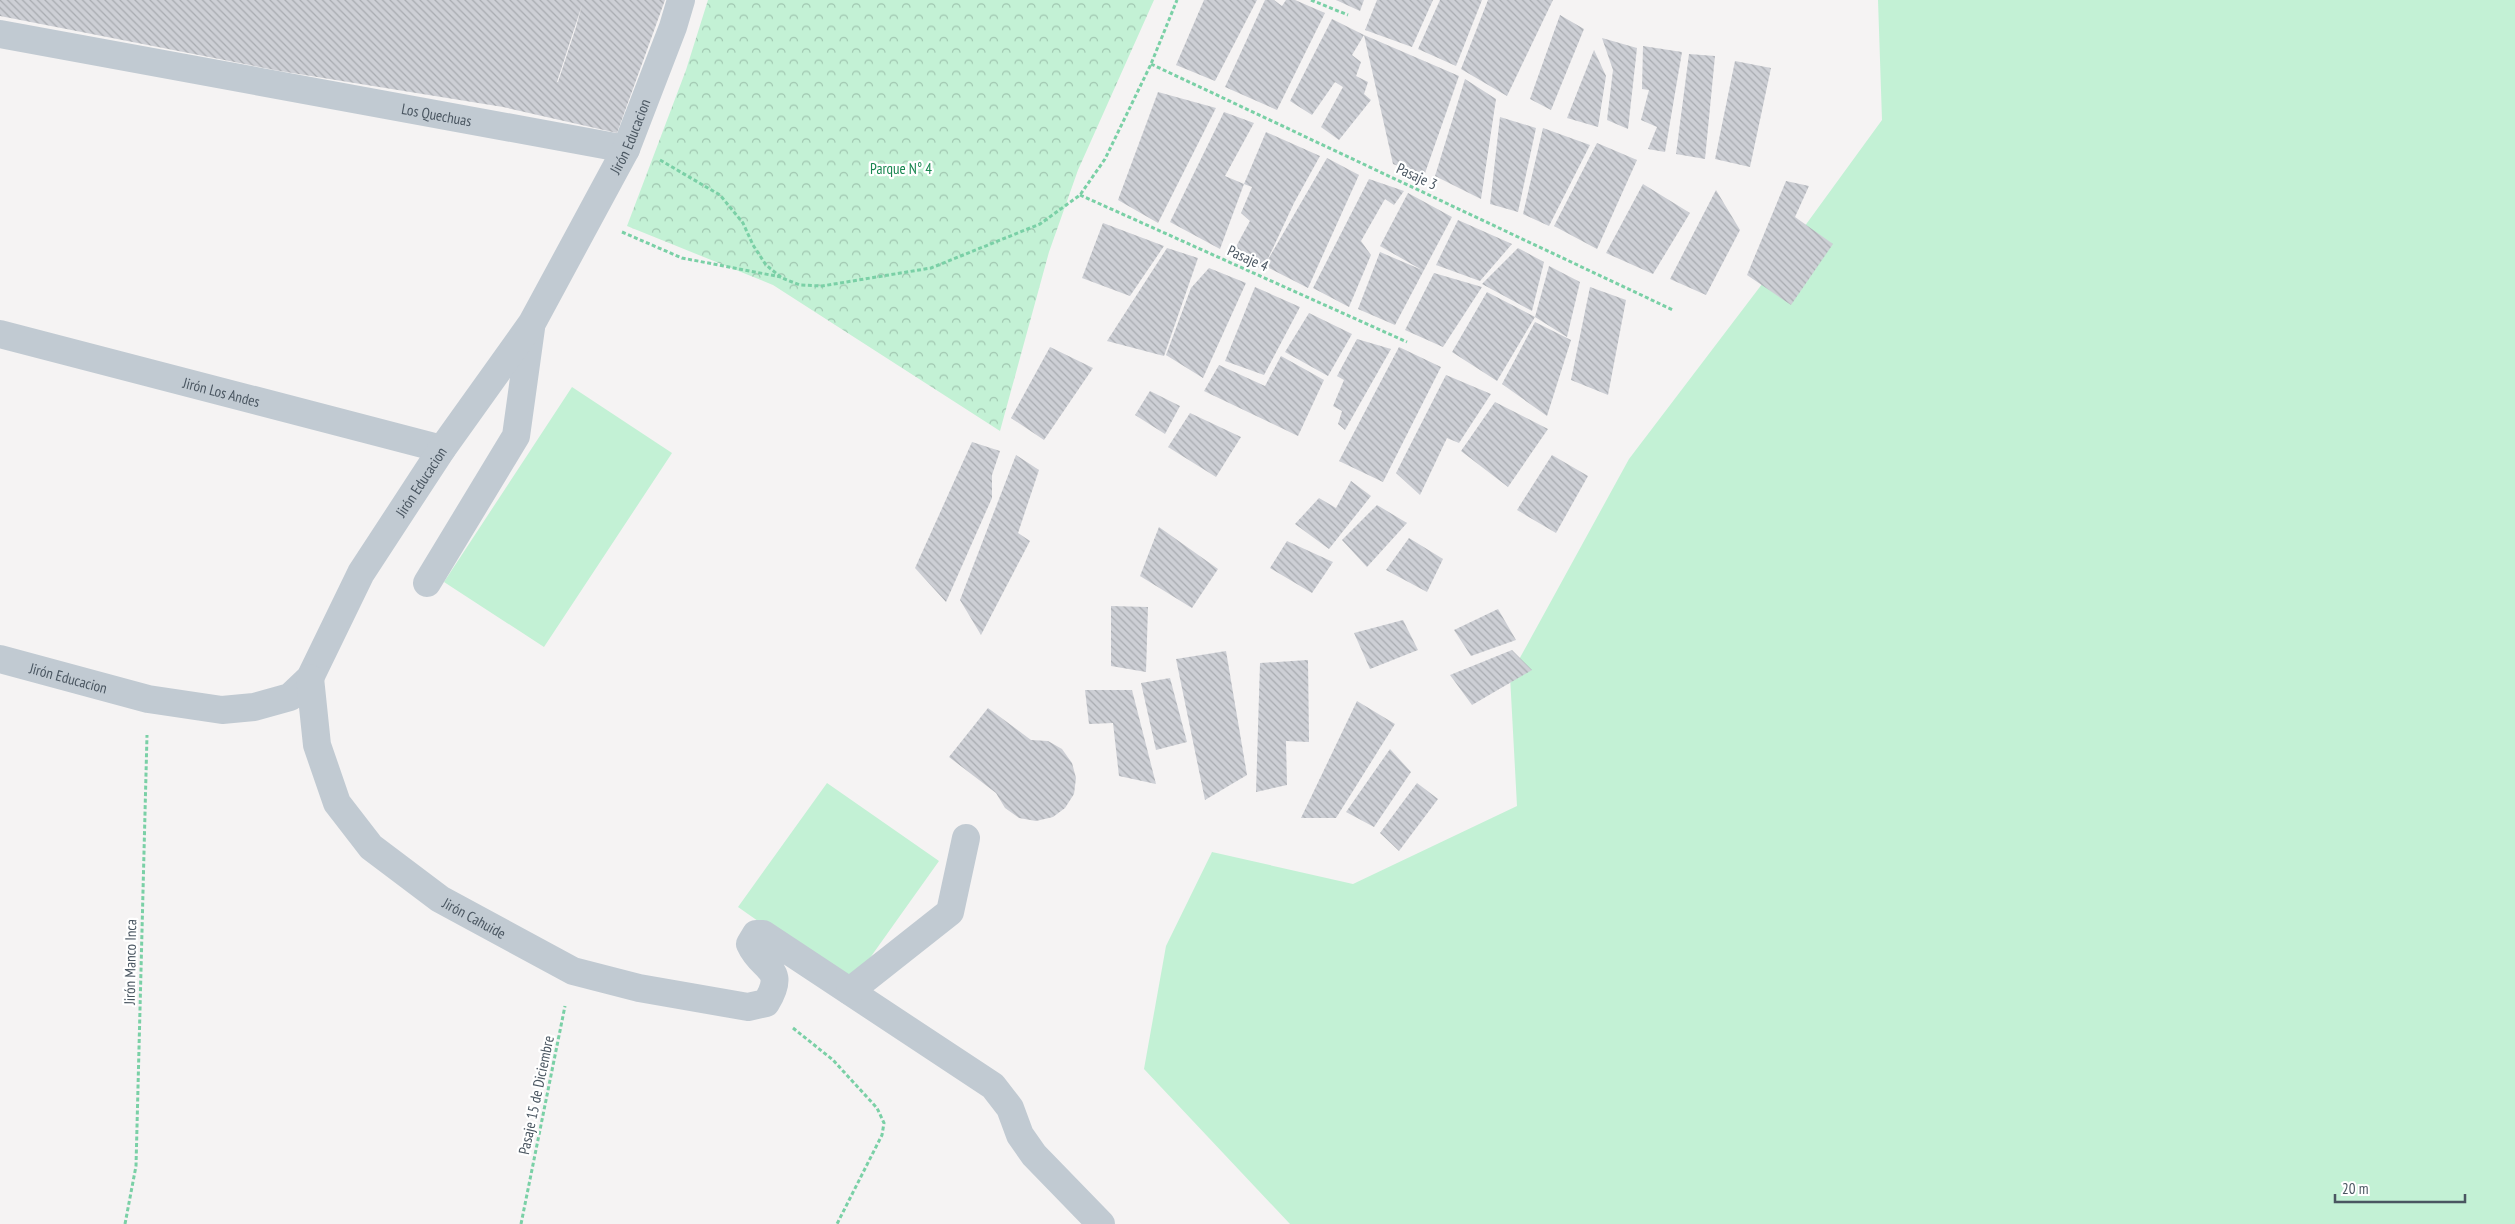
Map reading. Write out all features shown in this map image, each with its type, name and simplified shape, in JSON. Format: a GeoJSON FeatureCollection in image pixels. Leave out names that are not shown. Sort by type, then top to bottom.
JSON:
{"type":"FeatureCollection","features":[{"type":"Feature","properties":{"kind":"street","name":"Jirón Educacion"},"geometry":{"type":"LineString","coordinates":[[0,659],[148,699],[222,710],[254,707],[290,697],[310,678],[361,573],[442,450],[532,323],[626,149],[673,27],[681,0]]}},
{"type":"Feature","properties":{"kind":"street","name":"Los Quechuas"},"geometry":{"type":"LineString","coordinates":[[0,34],[626,149]]}},
{"type":"Feature","properties":{"kind":"street"},"geometry":{"type":"LineString","coordinates":[[427,583],[516,436],[532,323]]}},
{"type":"Feature","properties":{"kind":"street","name":"Jirón Los Andes"},"geometry":{"type":"LineString","coordinates":[[0,334],[442,450]]}},
{"type":"Feature","properties":{"kind":"street","name":"Jirón Cahuide"},"geometry":{"type":"LineString","coordinates":[[310,678],[317,746],[337,803],[371,847],[440,899],[573,971],[639,988],[748,1007],[766,1003]]}},
{"type":"Feature","properties":{"kind":"street"},"geometry":{"type":"LineString","coordinates":[[850,991],[950,912],[966,838]]}},
{"type":"Feature","properties":{"kind":"street"},"geometry":{"type":"LineString","coordinates":[[766,1003],[773,992],[776,981],[772,969],[753,950],[750,944],[756,934],[763,934],[993,1086],[1010,1108],[1020,1135],[1034,1155],[1101,1224]]}},
{"type":"Feature","properties":{"kind":"path"},"geometry":{"type":"LineString","coordinates":[[589,218],[682,258],[782,278],[800,285],[822,286],[931,268],[1040,224],[1080,195],[1105,159],[1151,64],[1177,0]]}},
{"type":"Feature","properties":{"kind":"path"},"geometry":{"type":"LineString","coordinates":[[1311,0],[1348,15]]}},
{"type":"Feature","properties":{"kind":"path","name":"Pasaje 3"},"geometry":{"type":"LineString","coordinates":[[1151,64],[1673,310]]}},
{"type":"Feature","properties":{"kind":"path"},"geometry":{"type":"LineString","coordinates":[[626,149],[658,159],[691,176],[720,195],[743,223],[753,245],[766,266],[782,278]]}},
{"type":"Feature","properties":{"kind":"path","name":"Pasaje 4"},"geometry":{"type":"LineString","coordinates":[[1080,195],[1407,342]]}},
{"type":"Feature","properties":{"kind":"path","name":"Jirón Manco Inca"},"geometry":{"type":"LineString","coordinates":[[125,1224],[136,1166],[148,699]]}},
{"type":"Feature","properties":{"kind":"path","name":"Pasaje 15 de Diciembre"},"geometry":{"type":"LineString","coordinates":[[521,1224],[573,971]]}},
{"type":"Feature","properties":{"kind":"path"},"geometry":{"type":"LineString","coordinates":[[766,1003],[808,1042],[833,1060],[877,1108],[884,1123],[882,1135],[837,1224]]}},
{"type":"Feature","properties":{"kind":"green space","name":"Parque N° 4"},"geometry":{"type":"Polygon","coordinates":[[[708,0],[1154,0],[1078,170],[1049,252],[1000,431],[773,285],[627,226],[686,70],[708,0]]]}},
{"type":"Feature","properties":{"kind":"green space"},"geometry":{"type":"Polygon","coordinates":[[[1878,0],[2515,0],[2515,1224],[1290,1224],[1144,1069],[1166,946],[1212,852],[1353,884],[1517,806],[1510,676],[1629,459],[1775,267],[1882,120],[1878,0]]]}},
{"type":"Feature","properties":{"kind":"green space"},"geometry":{"type":"Polygon","coordinates":[[[572,387],[672,453],[544,647],[444,582],[572,387]]]}},
{"type":"Feature","properties":{"kind":"green space"},"geometry":{"type":"Polygon","coordinates":[[[827,783],[939,861],[850,986],[738,907],[827,783]]]}},
{"type":"Feature","properties":{"kind":"building"},"geometry":{"type":"Polygon","coordinates":[[[0,0],[665,0],[617,133],[503,107],[280,71],[0,16],[0,0]],[[582,5],[557,82],[558,82],[582,5]]]}},
{"type":"Feature","properties":{"kind":"building"},"geometry":{"type":"Polygon","coordinates":[[[1204,0],[1257,0],[1215,81],[1176,65],[1204,0]]]}},
{"type":"Feature","properties":{"kind":"building"},"geometry":{"type":"Polygon","coordinates":[[[1265,0],[1274,0],[1282,6],[1286,0],[1295,0],[1325,13],[1277,110],[1225,87],[1265,0]]]}},
{"type":"Feature","properties":{"kind":"building"},"geometry":{"type":"Polygon","coordinates":[[[1336,0],[1364,0],[1360,11],[1336,0]]]}},
{"type":"Feature","properties":{"kind":"building"},"geometry":{"type":"Polygon","coordinates":[[[1377,0],[1433,0],[1412,47],[1365,30],[1377,0]]]}},
{"type":"Feature","properties":{"kind":"building"},"geometry":{"type":"Polygon","coordinates":[[[1440,0],[1482,0],[1456,66],[1418,49],[1440,0]]]}},
{"type":"Feature","properties":{"kind":"building"},"geometry":{"type":"Polygon","coordinates":[[[1488,0],[1553,0],[1507,96],[1461,69],[1488,0]]]}},
{"type":"Feature","properties":{"kind":"building"},"geometry":{"type":"Polygon","coordinates":[[[1560,15],[1584,29],[1551,110],[1530,99],[1560,15]]]}},
{"type":"Feature","properties":{"kind":"building"},"geometry":{"type":"Polygon","coordinates":[[[1332,19],[1364,35],[1352,55],[1361,62],[1356,76],[1368,82],[1364,94],[1371,100],[1339,140],[1321,127],[1343,87],[1335,82],[1312,115],[1290,101],[1332,19]]]}},
{"type":"Feature","properties":{"kind":"building"},"geometry":{"type":"Polygon","coordinates":[[[1364,35],[1459,76],[1424,176],[1393,164],[1364,35]]]}},
{"type":"Feature","properties":{"kind":"building"},"geometry":{"type":"Polygon","coordinates":[[[1602,38],[1637,48],[1628,129],[1607,120],[1613,70],[1602,38]]]}},
{"type":"Feature","properties":{"kind":"building"},"geometry":{"type":"Polygon","coordinates":[[[1643,46],[1682,52],[1665,152],[1648,149],[1657,127],[1641,120],[1649,90],[1642,89],[1643,46]]]}},
{"type":"Feature","properties":{"kind":"building"},"geometry":{"type":"Polygon","coordinates":[[[1594,50],[1606,76],[1598,127],[1567,118],[1594,50]]]}},
{"type":"Feature","properties":{"kind":"building"},"geometry":{"type":"Polygon","coordinates":[[[1689,54],[1715,56],[1705,159],[1676,154],[1689,54]]]}},
{"type":"Feature","properties":{"kind":"building"},"geometry":{"type":"Polygon","coordinates":[[[1735,61],[1771,68],[1750,167],[1715,159],[1735,61]]]}},
{"type":"Feature","properties":{"kind":"building"},"geometry":{"type":"Polygon","coordinates":[[[1465,79],[1496,99],[1481,199],[1435,176],[1465,79]]]}},
{"type":"Feature","properties":{"kind":"building"},"geometry":{"type":"Polygon","coordinates":[[[1158,92],[1216,108],[1158,223],[1118,200],[1158,92]]]}},
{"type":"Feature","properties":{"kind":"building"},"geometry":{"type":"Polygon","coordinates":[[[1224,112],[1254,123],[1225,176],[1244,184],[1220,249],[1170,222],[1224,112]]]}},
{"type":"Feature","properties":{"kind":"building"},"geometry":{"type":"Polygon","coordinates":[[[1500,117],[1536,128],[1518,212],[1490,204],[1500,117]]]}},
{"type":"Feature","properties":{"kind":"building"},"geometry":{"type":"Polygon","coordinates":[[[1543,128],[1590,145],[1549,226],[1523,214],[1543,128]]]}},
{"type":"Feature","properties":{"kind":"building"},"geometry":{"type":"Polygon","coordinates":[[[1266,132],[1320,156],[1294,203],[1266,263],[1327,158],[1359,175],[1308,288],[1265,266],[1263,270],[1233,252],[1250,221],[1241,213],[1252,187],[1244,184],[1266,132]]]}},
{"type":"Feature","properties":{"kind":"building"},"geometry":{"type":"Polygon","coordinates":[[[1597,143],[1637,160],[1597,249],[1554,226],[1597,143]]]}},
{"type":"Feature","properties":{"kind":"building"},"geometry":{"type":"Polygon","coordinates":[[[1369,179],[1404,191],[1394,205],[1385,199],[1361,241],[1371,255],[1349,307],[1313,288],[1369,179]]]}},
{"type":"Feature","properties":{"kind":"building"},"geometry":{"type":"Polygon","coordinates":[[[1786,181],[1809,186],[1795,217],[1833,244],[1791,305],[1747,275],[1786,181]]]}},
{"type":"Feature","properties":{"kind":"building"},"geometry":{"type":"Polygon","coordinates":[[[1643,184],[1690,213],[1653,274],[1606,253],[1643,184]]]}},
{"type":"Feature","properties":{"kind":"building"},"geometry":{"type":"Polygon","coordinates":[[[1716,190],[1740,230],[1706,295],[1670,279],[1716,190]]]}},
{"type":"Feature","properties":{"kind":"building"},"geometry":{"type":"Polygon","coordinates":[[[1408,193],[1452,217],[1395,325],[1358,309],[1380,252],[1422,270],[1380,246],[1408,193]]]}},
{"type":"Feature","properties":{"kind":"building"},"geometry":{"type":"Polygon","coordinates":[[[1458,220],[1512,244],[1480,281],[1436,265],[1458,220]]]}},
{"type":"Feature","properties":{"kind":"building"},"geometry":{"type":"Polygon","coordinates":[[[1103,223],[1164,246],[1130,296],[1082,278],[1103,223]]]}},
{"type":"Feature","properties":{"kind":"building"},"geometry":{"type":"Polygon","coordinates":[[[1167,248],[1198,258],[1164,356],[1107,341],[1167,248]]]}},
{"type":"Feature","properties":{"kind":"building"},"geometry":{"type":"Polygon","coordinates":[[[1518,248],[1544,262],[1532,311],[1482,284],[1518,248]]]}},
{"type":"Feature","properties":{"kind":"building"},"geometry":{"type":"Polygon","coordinates":[[[1549,266],[1580,282],[1567,337],[1535,317],[1549,266]]]}},
{"type":"Feature","properties":{"kind":"building"},"geometry":{"type":"Polygon","coordinates":[[[1209,268],[1246,283],[1203,378],[1166,355],[1191,288],[1209,268]]]}},
{"type":"Feature","properties":{"kind":"building"},"geometry":{"type":"Polygon","coordinates":[[[1434,273],[1482,287],[1443,347],[1405,330],[1434,273]]]}},
{"type":"Feature","properties":{"kind":"building"},"geometry":{"type":"Polygon","coordinates":[[[1255,287],[1300,307],[1264,375],[1225,361],[1255,287]]]}},
{"type":"Feature","properties":{"kind":"building"},"geometry":{"type":"Polygon","coordinates":[[[1590,287],[1626,300],[1608,395],[1571,380],[1590,287]]]}},
{"type":"Feature","properties":{"kind":"building"},"geometry":{"type":"Polygon","coordinates":[[[1487,292],[1535,317],[1497,381],[1452,352],[1487,292]]]}},
{"type":"Feature","properties":{"kind":"building"},"geometry":{"type":"Polygon","coordinates":[[[1309,313],[1352,334],[1328,376],[1285,352],[1309,313]]]}},
{"type":"Feature","properties":{"kind":"building"},"geometry":{"type":"Polygon","coordinates":[[[1535,322],[1571,340],[1547,416],[1502,384],[1535,322]]]}},
{"type":"Feature","properties":{"kind":"building"},"geometry":{"type":"Polygon","coordinates":[[[1357,339],[1391,349],[1345,430],[1338,424],[1342,411],[1333,406],[1344,380],[1337,376],[1357,339]]]}},
{"type":"Feature","properties":{"kind":"building"},"geometry":{"type":"Polygon","coordinates":[[[1050,347],[1093,368],[1044,440],[1011,418],[1050,347]]]}},
{"type":"Feature","properties":{"kind":"building"},"geometry":{"type":"Polygon","coordinates":[[[1399,347],[1441,367],[1383,482],[1339,461],[1399,347]]]}},
{"type":"Feature","properties":{"kind":"building"},"geometry":{"type":"Polygon","coordinates":[[[1281,356],[1324,380],[1298,436],[1204,391],[1219,365],[1265,386],[1281,356]]]}},
{"type":"Feature","properties":{"kind":"building"},"geometry":{"type":"Polygon","coordinates":[[[1446,375],[1491,394],[1459,443],[1447,438],[1420,495],[1396,473],[1446,375]]]}},
{"type":"Feature","properties":{"kind":"building"},"geometry":{"type":"Polygon","coordinates":[[[1150,391],[1180,406],[1165,434],[1135,415],[1150,391]]]}},
{"type":"Feature","properties":{"kind":"building"},"geometry":{"type":"Polygon","coordinates":[[[1495,402],[1548,429],[1508,487],[1461,451],[1495,402]]]}},
{"type":"Feature","properties":{"kind":"building"},"geometry":{"type":"Polygon","coordinates":[[[1190,413],[1241,437],[1216,477],[1168,447],[1190,413]]]}},
{"type":"Feature","properties":{"kind":"building"},"geometry":{"type":"Polygon","coordinates":[[[972,442],[1000,451],[992,475],[992,498],[946,602],[915,568],[972,442]]]}},
{"type":"Feature","properties":{"kind":"building"},"geometry":{"type":"Polygon","coordinates":[[[1016,455],[1039,470],[1018,533],[1030,541],[981,635],[960,600],[1016,455]]]}},
{"type":"Feature","properties":{"kind":"building"},"geometry":{"type":"Polygon","coordinates":[[[1552,455],[1588,476],[1556,533],[1517,510],[1552,455]]]}},
{"type":"Feature","properties":{"kind":"building"},"geometry":{"type":"Polygon","coordinates":[[[1351,481],[1371,496],[1329,549],[1295,524],[1319,498],[1336,508],[1351,481]]]}},
{"type":"Feature","properties":{"kind":"building"},"geometry":{"type":"Polygon","coordinates":[[[1377,505],[1407,523],[1367,567],[1342,540],[1377,505]]]}},
{"type":"Feature","properties":{"kind":"building"},"geometry":{"type":"Polygon","coordinates":[[[1159,527],[1218,569],[1192,608],[1140,576],[1159,527]]]}},
{"type":"Feature","properties":{"kind":"building"},"geometry":{"type":"Polygon","coordinates":[[[1409,538],[1443,559],[1427,592],[1386,570],[1409,538]]]}},
{"type":"Feature","properties":{"kind":"building"},"geometry":{"type":"Polygon","coordinates":[[[1287,541],[1333,562],[1312,593],[1270,568],[1287,541]]]}},
{"type":"Feature","properties":{"kind":"building"},"geometry":{"type":"Polygon","coordinates":[[[1111,606],[1148,607],[1146,672],[1111,666],[1111,606]]]}},
{"type":"Feature","properties":{"kind":"building"},"geometry":{"type":"Polygon","coordinates":[[[1498,609],[1516,640],[1471,656],[1454,630],[1498,609]]]}},
{"type":"Feature","properties":{"kind":"building"},"geometry":{"type":"Polygon","coordinates":[[[1403,620],[1418,650],[1370,669],[1354,633],[1403,620]]]}},
{"type":"Feature","properties":{"kind":"building"},"geometry":{"type":"Polygon","coordinates":[[[1512,650],[1532,670],[1472,705],[1450,675],[1512,650]]]}},
{"type":"Feature","properties":{"kind":"building"},"geometry":{"type":"Polygon","coordinates":[[[1226,651],[1247,775],[1205,800],[1176,659],[1226,651]]]}},
{"type":"Feature","properties":{"kind":"building"},"geometry":{"type":"Polygon","coordinates":[[[1308,660],[1309,742],[1286,741],[1287,785],[1256,792],[1260,663],[1308,660]]]}},
{"type":"Feature","properties":{"kind":"building"},"geometry":{"type":"Polygon","coordinates":[[[1170,678],[1187,742],[1156,750],[1141,683],[1170,678]]]}},
{"type":"Feature","properties":{"kind":"building"},"geometry":{"type":"Polygon","coordinates":[[[1085,690],[1132,690],[1156,784],[1119,776],[1113,723],[1089,724],[1085,690]]]}},
{"type":"Feature","properties":{"kind":"building"},"geometry":{"type":"Polygon","coordinates":[[[1357,701],[1395,724],[1336,818],[1301,818],[1357,701]]]}},
{"type":"Feature","properties":{"kind":"building"},"geometry":{"type":"Polygon","coordinates":[[[988,708],[1031,740],[1048,741],[1062,749],[1072,763],[1076,778],[1074,794],[1065,808],[1053,817],[1036,821],[1019,818],[1005,808],[996,793],[949,757],[988,708]]]}},
{"type":"Feature","properties":{"kind":"building"},"geometry":{"type":"Polygon","coordinates":[[[1390,749],[1411,772],[1374,827],[1346,812],[1390,749]]]}},
{"type":"Feature","properties":{"kind":"building"},"geometry":{"type":"Polygon","coordinates":[[[1417,783],[1438,799],[1399,851],[1380,833],[1417,783]]]}}]}
